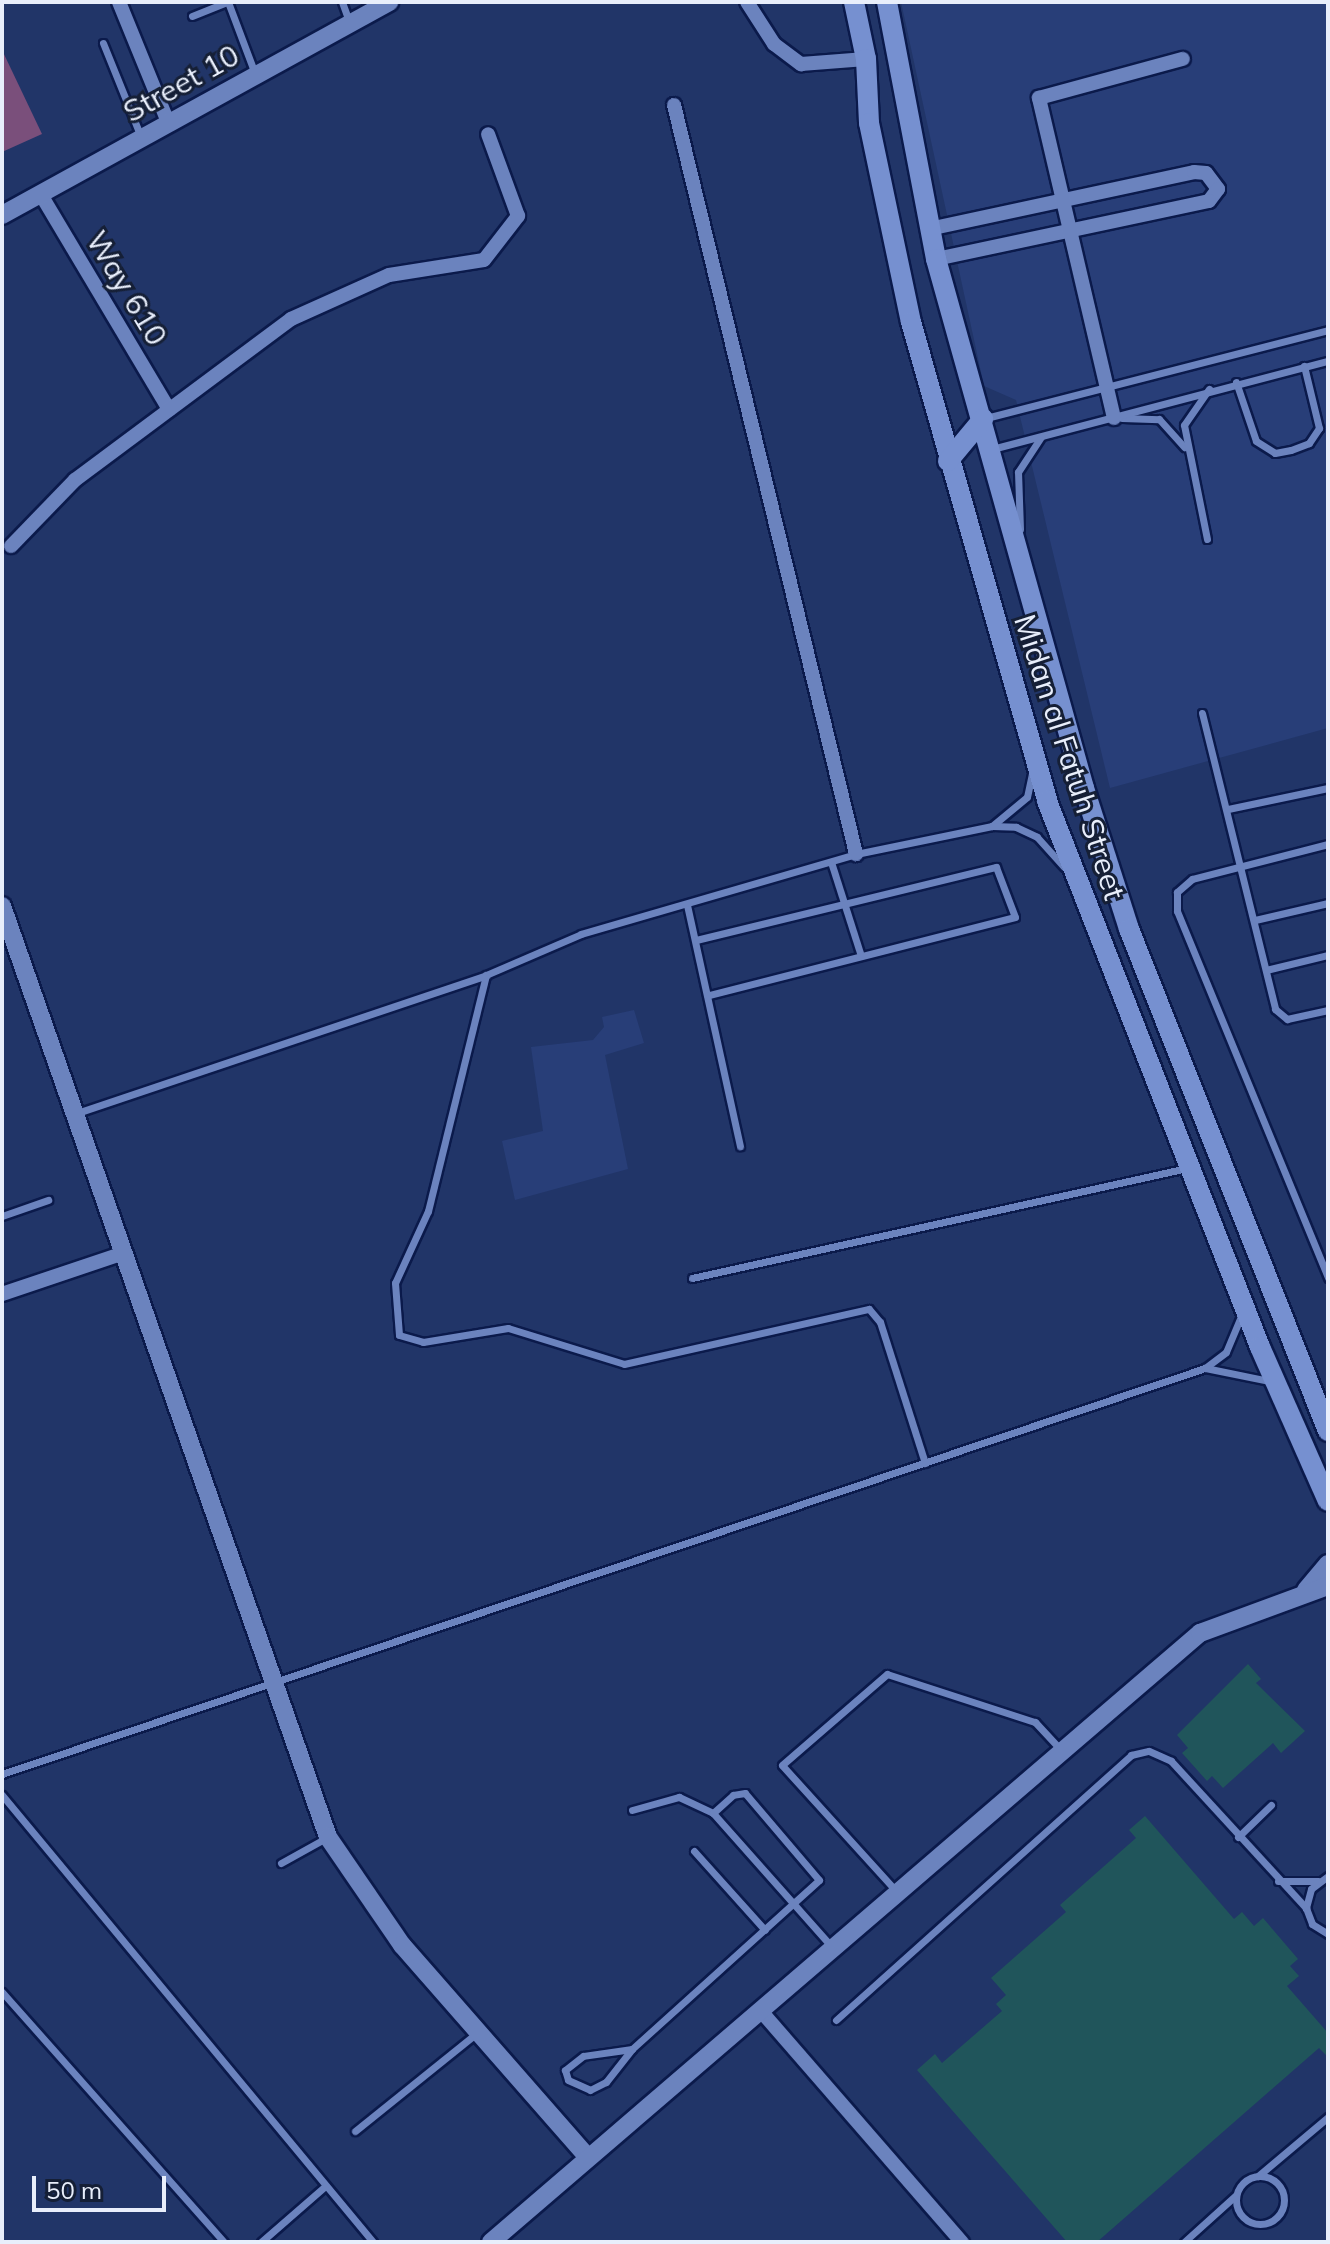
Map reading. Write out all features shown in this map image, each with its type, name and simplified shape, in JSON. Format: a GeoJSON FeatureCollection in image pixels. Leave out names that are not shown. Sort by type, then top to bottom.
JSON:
{"type":"FeatureCollection","features":[{"type":"Feature","properties":{"kind":"main road","name":"Midan al Fatuh Street"},"geometry":{"type":"LineString","coordinates":[[854,2],[866,59],[869,123],[911,322],[1033,756],[1076,882],[1244,1307],[1328,1501]]}},
{"type":"Feature","properties":{"kind":"main road","name":"Midan al Fatuh Street"},"geometry":{"type":"LineString","coordinates":[[887,2],[936,259],[1021,563],[1129,929],[1323,1399],[1328,1431]]}},
{"type":"Feature","properties":{"kind":"main road"},"geometry":{"type":"LineString","coordinates":[[941,429],[983,419]]}},
{"type":"Feature","properties":{"kind":"main road"},"geometry":{"type":"LineString","coordinates":[[948,461],[983,419]]}},
{"type":"Feature","properties":{"kind":"main road"},"geometry":{"type":"LineString","coordinates":[[941,429],[961,442],[990,450]]}},
{"type":"Feature","properties":{"kind":"main road"},"geometry":{"type":"LineString","coordinates":[[948,461],[990,450]]}},
{"type":"Feature","properties":{"kind":"street"},"geometry":{"type":"LineString","coordinates":[[119,2],[168,122]]}},
{"type":"Feature","properties":{"kind":"street","name":"Street 10"},"geometry":{"type":"LineString","coordinates":[[2,215],[389,2]]}},
{"type":"Feature","properties":{"kind":"street"},"geometry":{"type":"LineString","coordinates":[[747,2],[774,44],[801,64],[866,59]]}},
{"type":"Feature","properties":{"kind":"street"},"geometry":{"type":"LineString","coordinates":[[1114,418],[1067,231],[1039,98],[1183,59]]}},
{"type":"Feature","properties":{"kind":"street"},"geometry":{"type":"LineString","coordinates":[[674,105],[856,854]]}},
{"type":"Feature","properties":{"kind":"street"},"geometry":{"type":"LineString","coordinates":[[11,546],[75,480],[291,319],[389,275],[484,260],[518,216],[488,134]]}},
{"type":"Feature","properties":{"kind":"street"},"geometry":{"type":"LineString","coordinates":[[929,229],[1194,172],[1206,173],[1218,189],[1209,201],[936,259]]}},
{"type":"Feature","properties":{"kind":"street","name":"Way 610"},"geometry":{"type":"LineString","coordinates":[[40,193],[169,409]]}},
{"type":"Feature","properties":{"kind":"street"},"geometry":{"type":"LineString","coordinates":[[2,906],[328,1837],[402,1945],[587,2156]]}},
{"type":"Feature","properties":{"kind":"street"},"geometry":{"type":"LineString","coordinates":[[2,1294],[124,1253]]}},
{"type":"Feature","properties":{"kind":"street"},"geometry":{"type":"LineString","coordinates":[[1306,1590],[1328,1564]]}},
{"type":"Feature","properties":{"kind":"street"},"geometry":{"type":"LineString","coordinates":[[491,2242],[587,2156],[1200,1633],[1306,1590],[1328,1586]]}},
{"type":"Feature","properties":{"kind":"street"},"geometry":{"type":"LineString","coordinates":[[760,2010],[962,2242]]}},
{"type":"Feature","properties":{"kind":"lane"},"geometry":{"type":"LineString","coordinates":[[192,16],[227,2],[255,74]]}},
{"type":"Feature","properties":{"kind":"lane"},"geometry":{"type":"LineString","coordinates":[[342,2],[350,23]]}},
{"type":"Feature","properties":{"kind":"lane"},"geometry":{"type":"LineString","coordinates":[[103,43],[141,137]]}},
{"type":"Feature","properties":{"kind":"lane"},"geometry":{"type":"LineString","coordinates":[[983,419],[1104,384],[1328,330]]}},
{"type":"Feature","properties":{"kind":"lane"},"geometry":{"type":"LineString","coordinates":[[990,450],[1114,418],[1210,388],[1328,361]]}},
{"type":"Feature","properties":{"kind":"lane"},"geometry":{"type":"LineString","coordinates":[[1236,382],[1256,441],[1275,453],[1291,450],[1309,443],[1319,428],[1304,366]]}},
{"type":"Feature","properties":{"kind":"lane"},"geometry":{"type":"LineString","coordinates":[[1207,539],[1185,449],[1184,425],[1210,388]]}},
{"type":"Feature","properties":{"kind":"lane"},"geometry":{"type":"LineString","coordinates":[[1114,418],[1159,419],[1185,449]]}},
{"type":"Feature","properties":{"kind":"lane"},"geometry":{"type":"LineString","coordinates":[[1021,563],[1018,472],[1042,436]]}},
{"type":"Feature","properties":{"kind":"lane"},"geometry":{"type":"LineString","coordinates":[[1202,713],[1242,864],[1275,1009],[1287,1019],[1328,1010]]}},
{"type":"Feature","properties":{"kind":"lane"},"geometry":{"type":"LineString","coordinates":[[992,826],[1027,797],[1033,756]]}},
{"type":"Feature","properties":{"kind":"lane"},"geometry":{"type":"LineString","coordinates":[[1228,809],[1328,788]]}},
{"type":"Feature","properties":{"kind":"lane"},"geometry":{"type":"LineString","coordinates":[[75,1114],[486,975],[581,934],[856,854],[992,826],[1037,837],[1076,882]]}},
{"type":"Feature","properties":{"kind":"lane"},"geometry":{"type":"LineString","coordinates":[[1328,844],[1192,879],[1177,892],[1177,911],[1328,1278]]}},
{"type":"Feature","properties":{"kind":"lane"},"geometry":{"type":"LineString","coordinates":[[831,862],[860,953]]}},
{"type":"Feature","properties":{"kind":"lane"},"geometry":{"type":"LineString","coordinates":[[696,940],[845,899],[996,867],[1015,917],[860,953],[708,995]]}},
{"type":"Feature","properties":{"kind":"lane"},"geometry":{"type":"LineString","coordinates":[[1255,920],[1328,903]]}},
{"type":"Feature","properties":{"kind":"lane"},"geometry":{"type":"LineString","coordinates":[[687,905],[740,1146]]}},
{"type":"Feature","properties":{"kind":"lane"},"geometry":{"type":"LineString","coordinates":[[1266,970],[1328,955]]}},
{"type":"Feature","properties":{"kind":"lane"},"geometry":{"type":"LineString","coordinates":[[486,975],[428,1211],[395,1283],[399,1335],[423,1342],[508,1328],[624,1364],[869,1309],[880,1322],[925,1463]]}},
{"type":"Feature","properties":{"kind":"lane"},"geometry":{"type":"LineString","coordinates":[[692,1278],[1189,1167]]}},
{"type":"Feature","properties":{"kind":"lane"},"geometry":{"type":"LineString","coordinates":[[2,1216],[48,1200]]}},
{"type":"Feature","properties":{"kind":"lane"},"geometry":{"type":"LineString","coordinates":[[2,1774],[1205,1368],[1226,1352],[1244,1307]]}},
{"type":"Feature","properties":{"kind":"lane"},"geometry":{"type":"LineString","coordinates":[[1205,1368],[1276,1384]]}},
{"type":"Feature","properties":{"kind":"lane"},"geometry":{"type":"LineString","coordinates":[[897,1893],[782,1765],[887,1674],[1035,1722],[1062,1751]]}},
{"type":"Feature","properties":{"kind":"lane"},"geometry":{"type":"LineString","coordinates":[[836,2020],[1131,1755],[1149,1751],[1171,1761],[1306,1908],[1312,1924],[1327,1934]]}},
{"type":"Feature","properties":{"kind":"lane"},"geometry":{"type":"LineString","coordinates":[[632,2049],[583,2056],[565,2070],[568,2080],[590,2090],[606,2082],[632,2049],[811,1892],[816,1871],[745,1793],[733,1795],[713,1813]]}},
{"type":"Feature","properties":{"kind":"lane"},"geometry":{"type":"LineString","coordinates":[[2,1795],[324,2187],[373,2242]]}},
{"type":"Feature","properties":{"kind":"lane"},"geometry":{"type":"LineString","coordinates":[[632,1810],[679,1797],[713,1813],[832,1948]]}},
{"type":"Feature","properties":{"kind":"lane"},"geometry":{"type":"LineString","coordinates":[[1238,1837],[1271,1805]]}},
{"type":"Feature","properties":{"kind":"lane"},"geometry":{"type":"LineString","coordinates":[[281,1863],[328,1837]]}},
{"type":"Feature","properties":{"kind":"lane"},"geometry":{"type":"LineString","coordinates":[[694,1851],[765,1930]]}},
{"type":"Feature","properties":{"kind":"lane"},"geometry":{"type":"LineString","coordinates":[[1278,1881],[1318,1881],[1328,1876]]}},
{"type":"Feature","properties":{"kind":"lane"},"geometry":{"type":"LineString","coordinates":[[1306,1908],[1318,1881]]}},
{"type":"Feature","properties":{"kind":"lane"},"geometry":{"type":"LineString","coordinates":[[2,1992],[224,2242]]}},
{"type":"Feature","properties":{"kind":"lane"},"geometry":{"type":"LineString","coordinates":[[355,2131],[478,2032]]}},
{"type":"Feature","properties":{"kind":"lane"},"geometry":{"type":"LineString","coordinates":[[1184,2242],[1328,2117]]}},
{"type":"Feature","properties":{"kind":"lane"},"geometry":{"type":"LineString","coordinates":[[1236,2195],[1248,2221],[1277,2218],[1283,2190],[1258,2176]]}},
{"type":"Feature","properties":{"kind":"lane"},"geometry":{"type":"LineString","coordinates":[[261,2242],[324,2187]]}},
{"type":"Feature","properties":{"kind":"shaded area"},"geometry":{"type":"Polygon","coordinates":[[[901,2],[1328,2],[1328,728],[1110,788],[1016,400],[984,386],[901,2]]]}},
{"type":"Feature","properties":{"kind":"shaded area"},"geometry":{"type":"Polygon","coordinates":[[[2,50],[42,134],[2,152],[2,50]]]}},
{"type":"Feature","properties":{"kind":"shaded area"},"geometry":{"type":"Polygon","coordinates":[[[634,1010],[644,1043],[605,1055],[628,1169],[515,1200],[502,1141],[543,1131],[531,1047],[593,1040],[604,1027],[602,1017],[634,1010]]]}},
{"type":"Feature","properties":{"kind":"building"},"geometry":{"type":"Polygon","coordinates":[[[1248,1664],[1261,1679],[1256,1683],[1305,1731],[1281,1753],[1273,1743],[1223,1788],[1212,1776],[1207,1781],[1182,1753],[1188,1748],[1177,1735],[1248,1664]]]}},
{"type":"Feature","properties":{"kind":"building"},"geometry":{"type":"Polygon","coordinates":[[[1145,1816],[1234,1919],[1242,1912],[1254,1926],[1263,1918],[1298,1959],[1290,1966],[1299,1976],[1287,1986],[1328,2033],[1328,2057],[1319,2048],[1097,2242],[1067,2242],[917,2070],[935,2054],[942,2063],[1002,2011],[996,2004],[1006,1995],[991,1978],[1066,1912],[1060,1905],[1136,1838],[1129,1830],[1145,1816]]]}}]}
